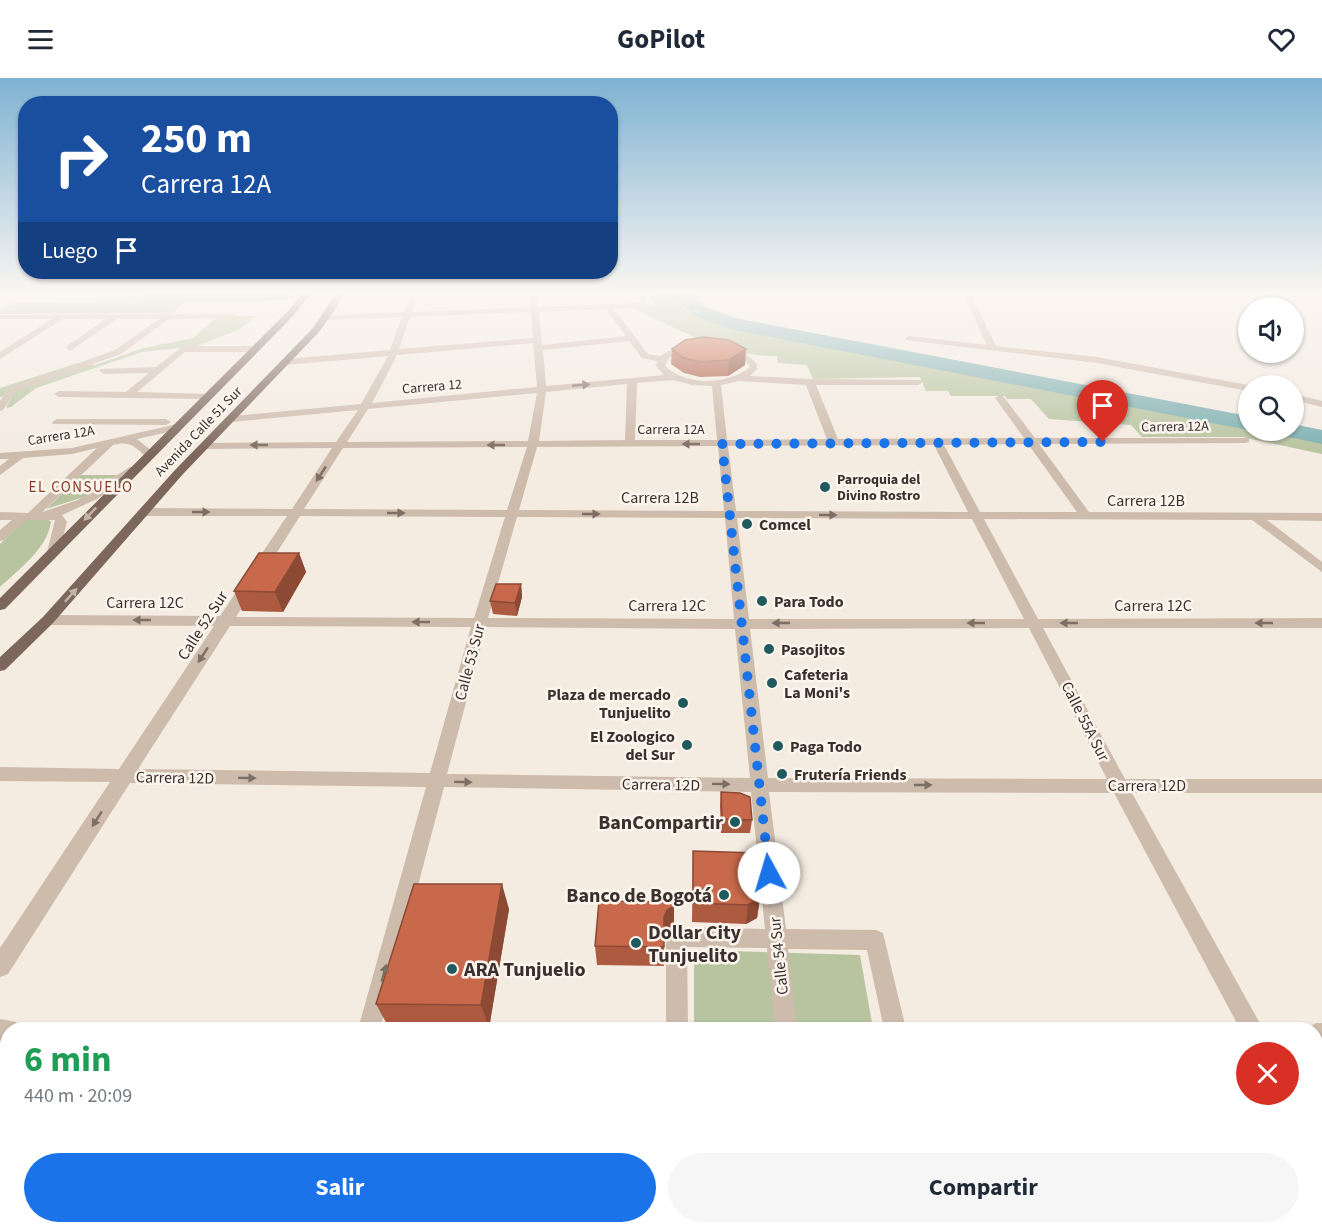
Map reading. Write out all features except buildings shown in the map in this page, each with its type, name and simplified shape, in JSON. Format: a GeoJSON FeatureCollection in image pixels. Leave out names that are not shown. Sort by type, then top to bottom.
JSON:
{"type":"FeatureCollection","features":[{"type":"Feature","properties":{"kind":"main road","name":"Avenida Calle 51 Sur"},"geometry":{"type":"LineString","coordinates":[[0,606],[256,347]]}},
{"type":"Feature","properties":{"kind":"main road","name":"Avenida Calle 51 Sur"},"geometry":{"type":"LineString","coordinates":[[0,666],[48,620],[143,512],[299,347]]}},
{"type":"Feature","properties":{"kind":"street"},"geometry":{"type":"LineString","coordinates":[[0,356],[14,347]]}},
{"type":"Feature","properties":{"kind":"street"},"geometry":{"type":"LineString","coordinates":[[0,408],[8,393],[24,384],[96,362],[127,347]]}},
{"type":"Feature","properties":{"kind":"street","name":"Calle 52 Sur"},"geometry":{"type":"LineString","coordinates":[[0,967],[365,406],[396,347]]}},
{"type":"Feature","properties":{"kind":"street"},"geometry":{"type":"LineString","coordinates":[[285,362],[486,347]]}},
{"type":"Feature","properties":{"kind":"street","name":"Calle 53 Sur"},"geometry":{"type":"LineString","coordinates":[[371,1022],[480,622],[533,444],[542,389],[537,347]]}},
{"type":"Feature","properties":{"kind":"street"},"geometry":{"type":"LineString","coordinates":[[639,347],[646,357],[662,359],[675,351],[695,347]]}},
{"type":"Feature","properties":{"kind":"street"},"geometry":{"type":"LineString","coordinates":[[715,347],[734,350],[750,358],[753,369],[741,378]]}},
{"type":"Feature","properties":{"kind":"street"},"geometry":{"type":"LineString","coordinates":[[977,347],[1097,360],[1238,386]]}},
{"type":"Feature","properties":{"kind":"street"},"geometry":{"type":"LineString","coordinates":[[128,395],[183,349],[254,349]]}},
{"type":"Feature","properties":{"kind":"street"},"geometry":{"type":"LineString","coordinates":[[0,386],[80,359],[96,362]]}},
{"type":"Feature","properties":{"kind":"street"},"geometry":{"type":"LineString","coordinates":[[662,359],[663,370],[673,377]]}},
{"type":"Feature","properties":{"kind":"street"},"geometry":{"type":"LineString","coordinates":[[104,371],[157,370]]}},
{"type":"Feature","properties":{"kind":"street","name":"Carrera 12"},"geometry":{"type":"LineString","coordinates":[[231,419],[673,377],[688,381],[716,383],[741,378]]}},
{"type":"Feature","properties":{"kind":"street"},"geometry":{"type":"LineString","coordinates":[[741,378],[810,382],[918,382]]}},
{"type":"Feature","properties":{"kind":"street"},"geometry":{"type":"LineString","coordinates":[[630,444],[632,381]]}},
{"type":"Feature","properties":{"kind":"street"},"geometry":{"type":"LineString","coordinates":[[810,382],[834,443]]}},
{"type":"Feature","properties":{"kind":"street","name":"Calle 54 Sur"},"geometry":{"type":"LineString","coordinates":[[716,383],[785,1022]]}},
{"type":"Feature","properties":{"kind":"street"},"geometry":{"type":"LineString","coordinates":[[59,394],[207,396]]}},
{"type":"Feature","properties":{"kind":"street"},"geometry":{"type":"LineString","coordinates":[[1000,398],[1086,516]]}},
{"type":"Feature","properties":{"kind":"street"},"geometry":{"type":"LineString","coordinates":[[1304,400],[1322,404]]}},
{"type":"Feature","properties":{"kind":"street"},"geometry":{"type":"LineString","coordinates":[[57,422],[179,424]]}},
{"type":"Feature","properties":{"kind":"street","name":"Carrera 12A"},"geometry":{"type":"LineString","coordinates":[[0,456],[72,451],[179,424]]}},
{"type":"Feature","properties":{"kind":"street"},"geometry":{"type":"LineString","coordinates":[[126,438],[140,445],[149,454]]}},
{"type":"Feature","properties":{"kind":"street","name":"Carrera 12A"},"geometry":{"type":"LineString","coordinates":[[205,446],[1238,440]]}},
{"type":"Feature","properties":{"kind":"street"},"geometry":{"type":"LineString","coordinates":[[0,537],[110,442]]}},
{"type":"Feature","properties":{"kind":"street","name":"Calle 55A Sur"},"geometry":{"type":"LineString","coordinates":[[938,443],[1119,785],[1248,1022]]}},
{"type":"Feature","properties":{"kind":"street"},"geometry":{"type":"LineString","coordinates":[[0,472],[19,456]]}},
{"type":"Feature","properties":{"kind":"street"},"geometry":{"type":"LineString","coordinates":[[47,515],[84,501],[134,469]]}},
{"type":"Feature","properties":{"kind":"street","name":"Carrera 12B"},"geometry":{"type":"LineString","coordinates":[[143,512],[1322,517]]}},
{"type":"Feature","properties":{"kind":"street"},"geometry":{"type":"LineString","coordinates":[[0,516],[47,515],[60,518],[53,552]]}},
{"type":"Feature","properties":{"kind":"street"},"geometry":{"type":"LineString","coordinates":[[1255,517],[1322,568]]}},
{"type":"Feature","properties":{"kind":"street","name":"Carrera 12C"},"geometry":{"type":"LineString","coordinates":[[48,620],[742,624],[1322,623]]}},
{"type":"Feature","properties":{"kind":"street","name":"Carrera 12D"},"geometry":{"type":"LineString","coordinates":[[0,774],[759,785],[1322,786]]}},
{"type":"Feature","properties":{"kind":"street"},"geometry":{"type":"LineString","coordinates":[[677,1022],[676,938],[876,940],[894,1022]]}},
{"type":"Feature","properties":{"kind":"green space"},"geometry":{"type":"Polygon","coordinates":[[[189,347],[142,352],[36,388],[11,407],[6,408],[12,396],[0,397],[0,388],[78,363],[95,365],[144,348],[189,347]]]}},
{"type":"Feature","properties":{"kind":"green space"},"geometry":{"type":"Polygon","coordinates":[[[721,347],[834,347],[1238,425],[1238,437],[1142,437],[1131,425],[1049,419],[1031,399],[1007,399],[1005,396],[951,396],[948,391],[926,391],[920,377],[813,379],[807,365],[778,363],[777,356],[739,352],[721,347]]]}},
{"type":"Feature","properties":{"kind":"green space"},"geometry":{"type":"Polygon","coordinates":[[[1304,438],[1322,441],[1322,454],[1261,441],[1304,441],[1304,438]]]}},
{"type":"Feature","properties":{"kind":"green space"},"geometry":{"type":"Polygon","coordinates":[[[81,475],[117,475],[84,497],[46,509],[81,475]]]}},
{"type":"Feature","properties":{"kind":"green space"},"geometry":{"type":"Polygon","coordinates":[[[26,519],[48,519],[51,522],[48,532],[38,550],[0,587],[0,544],[26,519]]]}},
{"type":"Feature","properties":{"kind":"green space"},"geometry":{"type":"Polygon","coordinates":[[[694,950],[860,955],[872,1022],[694,1022],[694,950]]]}},
{"type":"Feature","properties":{"kind":"waterway"},"geometry":{"type":"LineString","coordinates":[[854,347],[1238,421]]}},
{"type":"Feature","properties":{"kind":"waterway"},"geometry":{"type":"LineString","coordinates":[[1304,433],[1322,437]]}},
{"type":"Feature","properties":{"kind":"place","name":"Parroquia del Divino Rostro"},"geometry":{"type":"Point","coordinates":[825,487]}},
{"type":"Feature","properties":{"kind":"place","name":"Comcel"},"geometry":{"type":"Point","coordinates":[747,524]}},
{"type":"Feature","properties":{"kind":"place","name":"Para Todo"},"geometry":{"type":"Point","coordinates":[762,601]}},
{"type":"Feature","properties":{"kind":"place","name":"Pasojitos"},"geometry":{"type":"Point","coordinates":[769,649]}},
{"type":"Feature","properties":{"kind":"place","name":"Cafeteria La Moni's"},"geometry":{"type":"Point","coordinates":[772,683]}},
{"type":"Feature","properties":{"kind":"place","name":"Plaza de mercado Tunjuelito"},"geometry":{"type":"Point","coordinates":[683,703]}},
{"type":"Feature","properties":{"kind":"place","name":"El Zoologico del Sur"},"geometry":{"type":"Point","coordinates":[687,745]}},
{"type":"Feature","properties":{"kind":"place","name":"Paga Todo"},"geometry":{"type":"Point","coordinates":[778,746]}},
{"type":"Feature","properties":{"kind":"place","name":"Frutería Friends"},"geometry":{"type":"Point","coordinates":[782,774]}},
{"type":"Feature","properties":{"kind":"place","name":"BanCompartir"},"geometry":{"type":"Point","coordinates":[735,822]}},
{"type":"Feature","properties":{"kind":"place","name":"Banco de Bogotá"},"geometry":{"type":"Point","coordinates":[724,895]}},
{"type":"Feature","properties":{"kind":"place","name":"Dollar City Tunjuelito"},"geometry":{"type":"Point","coordinates":[636,943]}},
{"type":"Feature","properties":{"kind":"place","name":"ARA Tunjuelio"},"geometry":{"type":"Point","coordinates":[452,969]}},
{"type":"Feature","properties":{"kind":"district","name":"EL CONSUELO"},"geometry":{"type":"Point","coordinates":[81,487]}},
{"type":"Feature","properties":{"kind":"route"},"geometry":{"type":"LineString","coordinates":[[769,873],[722,444],[1103,442]]}}]}
